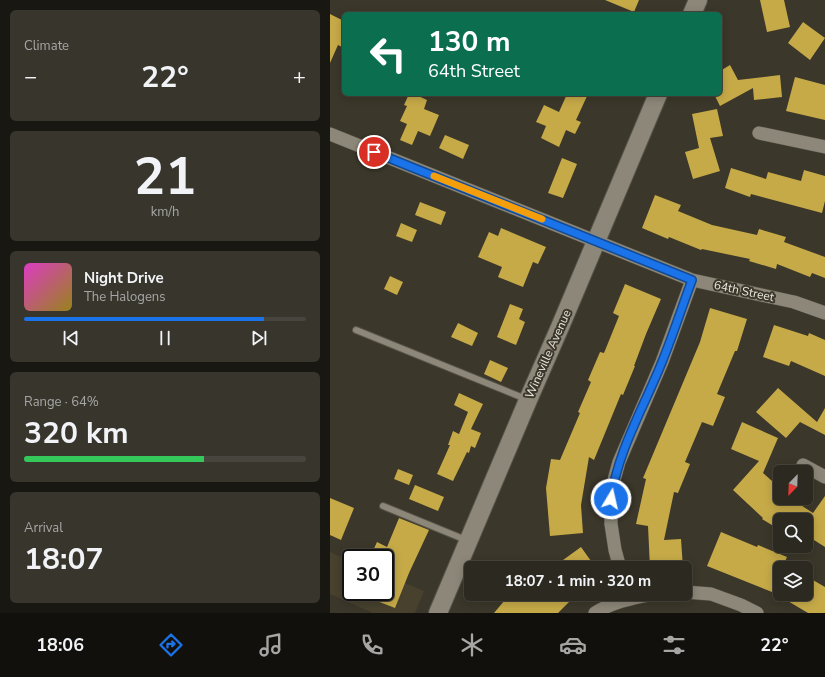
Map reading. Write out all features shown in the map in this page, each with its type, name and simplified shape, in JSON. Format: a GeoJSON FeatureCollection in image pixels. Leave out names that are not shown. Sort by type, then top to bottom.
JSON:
{"type":"FeatureCollection","features":[{"type":"Feature","properties":{"kind":"street"},"geometry":{"type":"LineString","coordinates":[[693,12],[698,0]]}},
{"type":"Feature","properties":{"kind":"street","name":"Wineville Avenue"},"geometry":{"type":"LineString","coordinates":[[438,613],[657,96]]}},
{"type":"Feature","properties":{"kind":"street"},"geometry":{"type":"LineString","coordinates":[[759,133],[825,147]]}},
{"type":"Feature","properties":{"kind":"street","name":"64th Street"},"geometry":{"type":"LineString","coordinates":[[330,134],[692,280],[794,302],[825,313]]}},
{"type":"Feature","properties":{"kind":"street"},"geometry":{"type":"LineString","coordinates":[[618,561],[611,524],[611,499],[614,480],[619,462],[662,362],[692,280]]}},
{"type":"Feature","properties":{"kind":"street"},"geometry":{"type":"LineString","coordinates":[[813,470],[825,477]]}},
{"type":"Feature","properties":{"kind":"street"},"geometry":{"type":"LineString","coordinates":[[692,593],[711,594],[741,605],[757,613]]}},
{"type":"Feature","properties":{"kind":"street"},"geometry":{"type":"LineString","coordinates":[[595,613],[617,601]]}},
{"type":"Feature","properties":{"kind":"lane"},"geometry":{"type":"LineString","coordinates":[[356,330],[528,400]]}},
{"type":"Feature","properties":{"kind":"lane"},"geometry":{"type":"LineString","coordinates":[[383,506],[468,541]]}},
{"type":"Feature","properties":{"kind":"shaded area"},"geometry":{"type":"Polygon","coordinates":[[[330,552],[342,557],[342,599],[330,594],[330,552]]]}},
{"type":"Feature","properties":{"kind":"shaded area"},"geometry":{"type":"Polygon","coordinates":[[[394,579],[424,591],[415,613],[373,613],[346,601],[394,601],[394,579]]]}},
{"type":"Feature","properties":{"kind":"building"},"geometry":{"type":"Polygon","coordinates":[[[605,0],[639,0],[634,12],[605,0]]]}},
{"type":"Feature","properties":{"kind":"building"},"geometry":{"type":"Polygon","coordinates":[[[760,0],[784,0],[790,27],[767,32],[760,0]]]}},
{"type":"Feature","properties":{"kind":"building"},"geometry":{"type":"Polygon","coordinates":[[[330,14],[342,20],[342,47],[338,45],[330,63],[330,14]]]}},
{"type":"Feature","properties":{"kind":"building"},"geometry":{"type":"Polygon","coordinates":[[[803,22],[825,38],[810,60],[788,43],[803,22]]]}},
{"type":"Feature","properties":{"kind":"building"},"geometry":{"type":"Polygon","coordinates":[[[730,65],[738,80],[780,75],[782,97],[754,100],[753,88],[720,106],[715,96],[722,96],[722,70],[730,65]]]}},
{"type":"Feature","properties":{"kind":"building"},"geometry":{"type":"Polygon","coordinates":[[[795,77],[825,85],[825,120],[786,111],[795,77]]]}},
{"type":"Feature","properties":{"kind":"building"},"geometry":{"type":"Polygon","coordinates":[[[408,96],[418,96],[427,100],[424,109],[439,115],[430,136],[418,131],[412,145],[400,140],[407,124],[400,121],[407,106],[404,105],[408,96]]]}},
{"type":"Feature","properties":{"kind":"building"},"geometry":{"type":"Polygon","coordinates":[[[566,96],[587,96],[576,120],[581,122],[575,134],[566,130],[559,147],[541,138],[546,126],[536,122],[544,105],[559,112],[566,96]]]}},
{"type":"Feature","properties":{"kind":"building"},"geometry":{"type":"Polygon","coordinates":[[[717,109],[723,136],[710,138],[720,171],[693,179],[685,152],[699,148],[692,114],[717,109]]]}},
{"type":"Feature","properties":{"kind":"building"},"geometry":{"type":"Polygon","coordinates":[[[445,135],[469,145],[463,159],[439,148],[445,135]]]}},
{"type":"Feature","properties":{"kind":"building"},"geometry":{"type":"Polygon","coordinates":[[[562,158],[577,164],[563,198],[548,193],[562,158]]]}},
{"type":"Feature","properties":{"kind":"building"},"geometry":{"type":"Polygon","coordinates":[[[731,168],[766,179],[768,172],[801,181],[804,170],[825,176],[825,201],[822,213],[751,194],[750,197],[725,188],[731,168]]]}},
{"type":"Feature","properties":{"kind":"building"},"geometry":{"type":"Polygon","coordinates":[[[655,195],[681,205],[678,211],[712,225],[757,235],[759,229],[786,237],[784,242],[825,257],[825,278],[812,273],[810,277],[777,264],[776,269],[749,261],[750,259],[701,250],[669,237],[668,239],[642,228],[655,195]]]}},
{"type":"Feature","properties":{"kind":"building"},"geometry":{"type":"Polygon","coordinates":[[[420,202],[446,212],[441,225],[415,215],[420,202]]]}},
{"type":"Feature","properties":{"kind":"building"},"geometry":{"type":"Polygon","coordinates":[[[401,223],[417,230],[412,242],[396,236],[401,223]]]}},
{"type":"Feature","properties":{"kind":"building"},"geometry":{"type":"Polygon","coordinates":[[[501,228],[546,247],[538,264],[533,262],[523,287],[498,277],[502,267],[478,257],[489,232],[498,236],[501,228]]]}},
{"type":"Feature","properties":{"kind":"building"},"geometry":{"type":"Polygon","coordinates":[[[390,276],[403,282],[397,295],[384,289],[390,276]]]}},
{"type":"Feature","properties":{"kind":"building"},"geometry":{"type":"Polygon","coordinates":[[[625,284],[661,299],[623,395],[621,394],[594,460],[589,457],[581,505],[583,533],[550,536],[546,488],[551,459],[560,460],[580,413],[578,412],[591,382],[588,380],[600,352],[604,353],[619,316],[613,313],[625,284]]]}},
{"type":"Feature","properties":{"kind":"building"},"geometry":{"type":"Polygon","coordinates":[[[510,304],[523,309],[519,319],[525,322],[516,345],[497,337],[510,304]]]}},
{"type":"Feature","properties":{"kind":"building"},"geometry":{"type":"Polygon","coordinates":[[[710,308],[747,319],[737,351],[735,351],[717,394],[725,397],[713,426],[702,422],[685,462],[690,464],[678,493],[674,492],[664,540],[681,539],[683,561],[650,561],[648,526],[636,524],[646,479],[643,478],[700,342],[710,308]]]}},
{"type":"Feature","properties":{"kind":"building"},"geometry":{"type":"Polygon","coordinates":[[[458,323],[478,333],[472,346],[451,337],[458,323]]]}},
{"type":"Feature","properties":{"kind":"building"},"geometry":{"type":"Polygon","coordinates":[[[774,325],[808,336],[809,333],[825,340],[825,376],[791,361],[789,366],[763,357],[774,325]]]}},
{"type":"Feature","properties":{"kind":"building"},"geometry":{"type":"Polygon","coordinates":[[[490,360],[508,368],[501,382],[484,374],[490,360]]]}},
{"type":"Feature","properties":{"kind":"building"},"geometry":{"type":"Polygon","coordinates":[[[778,388],[817,422],[825,408],[825,435],[800,422],[786,438],[756,412],[778,388]]]}},
{"type":"Feature","properties":{"kind":"building"},"geometry":{"type":"Polygon","coordinates":[[[459,393],[483,404],[471,429],[481,433],[475,448],[471,446],[469,453],[467,452],[453,481],[437,474],[450,445],[448,445],[453,431],[459,434],[468,412],[454,405],[459,393]]]}},
{"type":"Feature","properties":{"kind":"building"},"geometry":{"type":"Polygon","coordinates":[[[742,422],[778,438],[763,473],[773,482],[773,505],[801,505],[813,513],[773,513],[773,526],[762,519],[763,518],[733,490],[759,461],[731,449],[742,422]]]}},
{"type":"Feature","properties":{"kind":"building"},"geometry":{"type":"Polygon","coordinates":[[[398,469],[413,475],[409,485],[394,479],[398,469]]]}},
{"type":"Feature","properties":{"kind":"building"},"geometry":{"type":"Polygon","coordinates":[[[415,485],[444,497],[438,511],[409,499],[415,485]]]}},
{"type":"Feature","properties":{"kind":"building"},"geometry":{"type":"Polygon","coordinates":[[[825,496],[825,547],[813,539],[813,513],[825,496]]]}},
{"type":"Feature","properties":{"kind":"building"},"geometry":{"type":"Polygon","coordinates":[[[330,498],[354,508],[341,540],[330,535],[330,498]]]}},
{"type":"Feature","properties":{"kind":"building"},"geometry":{"type":"Polygon","coordinates":[[[399,518],[429,530],[395,608],[377,601],[394,601],[394,549],[374,549],[377,542],[387,547],[399,518]]]}},
{"type":"Feature","properties":{"kind":"building"},"geometry":{"type":"Polygon","coordinates":[[[721,532],[757,547],[758,545],[773,551],[773,553],[787,557],[785,561],[773,561],[772,592],[707,566],[721,532]]]}},
{"type":"Feature","properties":{"kind":"building"},"geometry":{"type":"Polygon","coordinates":[[[581,547],[591,561],[562,561],[581,547]]]}},
{"type":"Feature","properties":{"kind":"building"},"geometry":{"type":"Polygon","coordinates":[[[813,580],[825,587],[825,613],[808,613],[788,601],[813,601],[813,580]]]}},
{"type":"Feature","properties":{"kind":"building"},"geometry":{"type":"Polygon","coordinates":[[[504,601],[570,601],[558,613],[494,613],[504,601]]]}},
{"type":"Feature","properties":{"kind":"slow traffic"},"geometry":{"type":"LineString","coordinates":[[434,176],[542,219]]}},
{"type":"Feature","properties":{"kind":"route"},"geometry":{"type":"LineString","coordinates":[[374,152],[692,280],[662,362],[619,462],[611,499]]}}]}
